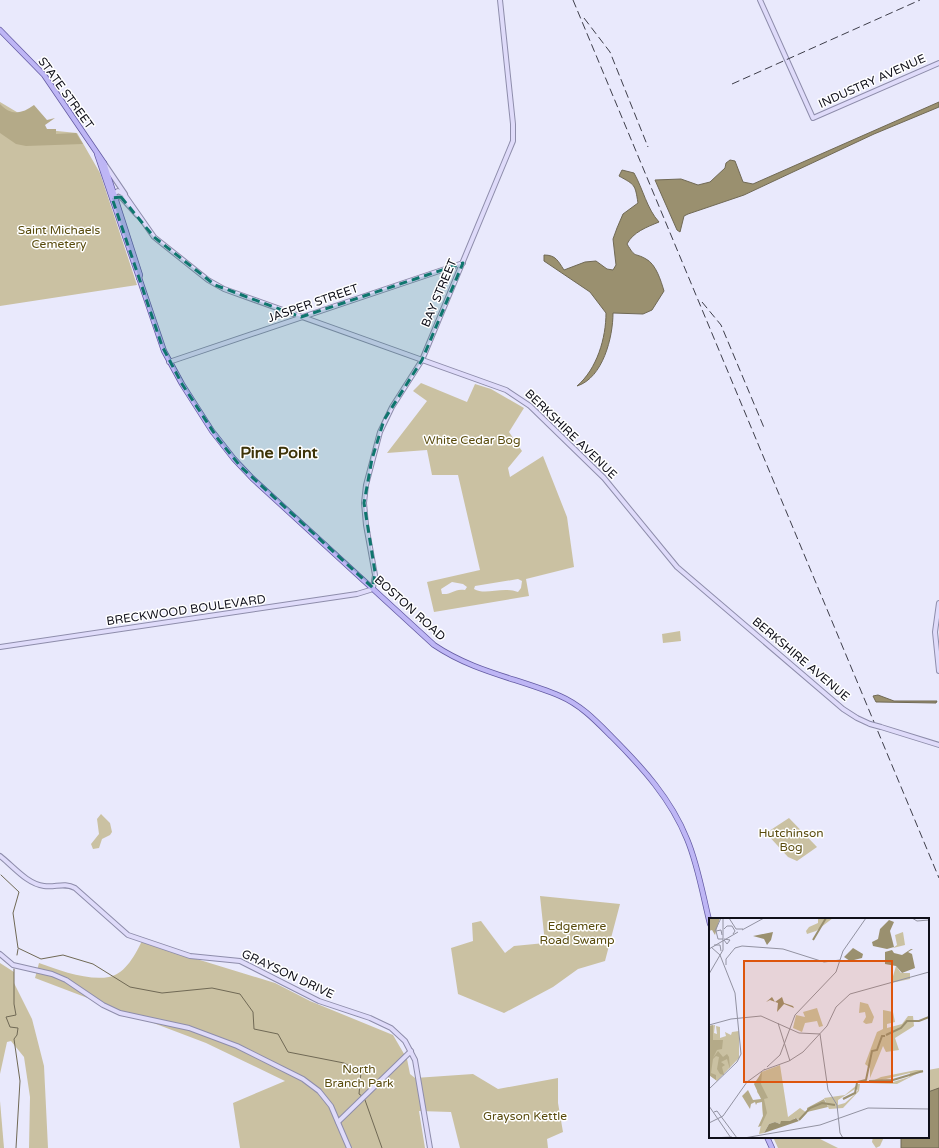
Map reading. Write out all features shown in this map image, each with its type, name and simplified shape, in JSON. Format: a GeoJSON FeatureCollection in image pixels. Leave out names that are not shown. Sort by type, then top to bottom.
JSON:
{"type":"FeatureCollection","features":[{"type":"Feature","properties":{"kind":"main road","name":"BAY STREET"},"geometry":{"type":"LineString","coordinates":[[373,588],[375,575],[366,525],[364,503],[366,485],[384,420],[422,360],[513,141],[513,124],[500,0]]}},
{"type":"Feature","properties":{"kind":"main road","name":"INDUSTRY AVENUE"},"geometry":{"type":"LineString","coordinates":[[760,0],[813,118],[939,62]]}},
{"type":"Feature","properties":{"kind":"main road","name":"STATE STREET"},"geometry":{"type":"LineString","coordinates":[[0,30],[44,75],[104,163],[113,196]]}},
{"type":"Feature","properties":{"kind":"main road","name":"STATE STREET"},"geometry":{"type":"LineString","coordinates":[[97,154],[113,196]]}},
{"type":"Feature","properties":{"kind":"main road","name":"BERKSHIRE AVENUE"},"geometry":{"type":"LineString","coordinates":[[104,163],[154,237],[215,285],[300,317],[506,390],[524,401],[604,478],[676,567],[843,709],[870,724],[939,745]]}},
{"type":"Feature","properties":{"kind":"main road"},"geometry":{"type":"LineString","coordinates":[[113,196],[120,191],[127,196]]}},
{"type":"Feature","properties":{"kind":"main road","name":"BERKSHIRE AVENUE"},"geometry":{"type":"LineString","coordinates":[[113,196],[121,197],[138,215]]}},
{"type":"Feature","properties":{"kind":"main road","name":"BOSTON ROAD"},"geometry":{"type":"LineString","coordinates":[[113,196],[137,276],[169,362],[212,431],[234,459],[276,501],[373,588],[420,634],[449,654],[481,670],[564,698],[579,706],[594,719],[647,773],[682,827],[691,850],[709,920]]}},
{"type":"Feature","properties":{"kind":"main road","name":"JASPER STREET"},"geometry":{"type":"LineString","coordinates":[[169,362],[462,263]]}},
{"type":"Feature","properties":{"kind":"main road","name":"BRECKWOOD BOULEVARD"},"geometry":{"type":"LineString","coordinates":[[0,647],[357,594],[373,588]]}},
{"type":"Feature","properties":{"kind":"main road"},"geometry":{"type":"LineString","coordinates":[[939,603],[935,638],[939,671]]}},
{"type":"Feature","properties":{"kind":"main road","name":"GRAYSON DRIVE"},"geometry":{"type":"LineString","coordinates":[[1,858],[36,884],[47,887],[64,885],[75,888],[128,935],[190,956],[234,960],[248,964],[319,1001],[370,1018],[388,1026],[400,1036],[411,1051],[419,1076],[430,1148]]}},
{"type":"Feature","properties":{"kind":"main road"},"geometry":{"type":"LineString","coordinates":[[0,954],[16,966],[52,974],[72,982],[103,1005],[120,1013],[190,1028],[258,1056],[312,1085],[328,1102],[348,1148]]}},
{"type":"Feature","properties":{"kind":"main road"},"geometry":{"type":"LineString","coordinates":[[338,1122],[411,1051]]}},
{"type":"Feature","properties":{"kind":"main road"},"geometry":{"type":"LineString","coordinates":[[767,1138],[772,1148]]}},
{"type":"Feature","properties":{"kind":"highlighted area"},"geometry":{"type":"Polygon","coordinates":[[[121,197],[154,237],[215,285],[301,317],[463,263],[422,360],[384,420],[372,459],[364,503],[375,572],[373,588],[241,467],[218,439],[182,384],[162,346],[112,198],[121,197]]]}},
{"type":"Feature","properties":{"kind":"green space","name":"Saint Michaels Cemetery"},"geometry":{"type":"Polygon","coordinates":[[[0,102],[47,130],[77,133],[100,173],[137,285],[0,306],[0,102]]]}},
{"type":"Feature","properties":{"kind":"green space","name":"White Cedar Bog"},"geometry":{"type":"Polygon","coordinates":[[[421,383],[467,402],[475,384],[491,389],[524,408],[509,432],[522,451],[508,468],[510,477],[543,456],[567,517],[574,567],[526,579],[529,596],[434,612],[427,582],[480,570],[458,475],[432,475],[427,450],[387,453],[427,401],[413,391],[421,383]],[[518,579],[475,586],[474,589],[484,592],[512,590],[518,592],[521,588],[522,581],[518,579]],[[452,582],[441,589],[442,594],[465,590],[467,587],[463,584],[452,582]]]}},
{"type":"Feature","properties":{"kind":"green space"},"geometry":{"type":"Polygon","coordinates":[[[680,631],[681,641],[663,643],[662,634],[680,631]]]}},
{"type":"Feature","properties":{"kind":"green space"},"geometry":{"type":"Polygon","coordinates":[[[101,814],[110,823],[112,832],[110,835],[102,839],[99,848],[93,849],[91,844],[99,834],[97,819],[101,814]]]}},
{"type":"Feature","properties":{"kind":"green space","name":"Hutchinson Bog"},"geometry":{"type":"Polygon","coordinates":[[[789,818],[817,847],[797,861],[788,857],[766,833],[789,818]]]}},
{"type":"Feature","properties":{"kind":"green space","name":"Edgemere Road Swamp"},"geometry":{"type":"Polygon","coordinates":[[[540,896],[620,904],[605,961],[578,969],[553,987],[504,1013],[458,994],[451,948],[473,941],[472,923],[481,921],[505,953],[514,946],[545,943],[540,896]]]}},
{"type":"Feature","properties":{"kind":"green space","name":"North Branch Park"},"geometry":{"type":"Polygon","coordinates":[[[143,939],[151,945],[275,983],[310,1001],[393,1035],[407,1059],[410,1074],[415,1078],[473,1074],[498,1089],[558,1078],[558,1103],[563,1132],[547,1139],[548,1148],[460,1148],[451,1112],[419,1111],[425,1148],[240,1148],[233,1103],[285,1081],[206,1043],[35,978],[39,963],[64,972],[83,976],[101,978],[115,975],[130,962],[143,939]]]}},
{"type":"Feature","properties":{"kind":"green space"},"geometry":{"type":"Polygon","coordinates":[[[0,963],[14,972],[14,983],[32,1019],[44,1066],[48,1148],[29,1148],[30,1097],[24,1057],[11,1041],[7,1042],[0,1074],[0,963]]]}},
{"type":"Feature","properties":{"kind":"green space"},"geometry":{"type":"Polygon","coordinates":[[[939,1068],[939,1098],[929,1101],[929,1070],[939,1068]]]}},
{"type":"Feature","properties":{"kind":"green space"},"geometry":{"type":"Polygon","coordinates":[[[0,1101],[4,1148],[0,1148],[0,1101]]]}},
{"type":"Feature","properties":{"kind":"green space"},"geometry":{"type":"Polygon","coordinates":[[[873,1138],[884,1138],[880,1146],[876,1148],[872,1142],[873,1138]]]}},
{"type":"Feature","properties":{"kind":"green space"},"geometry":{"type":"Polygon","coordinates":[[[774,1139],[820,1139],[838,1148],[778,1148],[774,1139]]]}},
{"type":"Feature","properties":{"kind":"shaded area"},"geometry":{"type":"Polygon","coordinates":[[[939,102],[939,107],[874,134],[744,195],[684,216],[680,232],[677,230],[655,180],[681,179],[698,185],[710,182],[725,168],[726,163],[730,160],[735,161],[743,182],[753,184],[939,102]]]}},
{"type":"Feature","properties":{"kind":"shaded area"},"geometry":{"type":"Polygon","coordinates":[[[0,104],[12,112],[21,112],[34,105],[47,120],[55,118],[45,125],[47,129],[56,129],[56,134],[76,133],[83,144],[26,146],[16,144],[0,133],[0,104]]]}},
{"type":"Feature","properties":{"kind":"shaded area"},"geometry":{"type":"Polygon","coordinates":[[[622,170],[634,173],[651,211],[659,222],[637,233],[627,244],[634,253],[650,261],[658,273],[664,291],[652,310],[643,314],[613,313],[613,323],[605,356],[594,375],[586,382],[577,386],[590,371],[599,352],[606,323],[606,313],[590,292],[544,261],[544,255],[554,257],[564,270],[585,262],[596,261],[607,269],[613,270],[616,265],[613,239],[617,228],[623,214],[638,203],[635,188],[631,183],[619,176],[622,170]]]}},
{"type":"Feature","properties":{"kind":"shaded area"},"geometry":{"type":"Polygon","coordinates":[[[878,695],[894,701],[937,701],[936,703],[876,702],[873,696],[878,695]]]}},
{"type":"Feature","properties":{"kind":"shaded area"},"geometry":{"type":"Polygon","coordinates":[[[939,1088],[939,1148],[901,1148],[901,1138],[929,1138],[929,1092],[939,1088]]]}},
{"type":"Feature","properties":{"kind":"waterway"},"geometry":{"type":"LineString","coordinates":[[1,875],[19,892],[13,913],[18,948],[41,959],[63,955],[93,964],[130,987],[162,993],[212,988],[240,994],[253,1012],[254,1029],[278,1034],[288,1052],[344,1063],[361,1072],[359,1094],[362,1096]]}},
{"type":"Feature","properties":{"kind":"waterway"},"geometry":{"type":"LineString","coordinates":[[17,955],[18,949]]}},
{"type":"Feature","properties":{"kind":"waterway"},"geometry":{"type":"LineString","coordinates":[[14,969],[14,1004],[16,1015],[6,1017],[10,1027],[18,1028],[17,1035],[14,1039],[20,1081],[16,1148]]}},
{"type":"Feature","properties":{"kind":"waterway"},"geometry":{"type":"LineString","coordinates":[[365,1100],[382,1148]]}},
{"type":"Feature","properties":{"kind":"railway"},"geometry":{"type":"LineString","coordinates":[[573,0],[939,878]]}},
{"type":"Feature","properties":{"kind":"railway"},"geometry":{"type":"LineString","coordinates":[[732,84],[920,0]]}},
{"type":"Feature","properties":{"kind":"railway"},"geometry":{"type":"LineString","coordinates":[[584,18],[610,52],[648,147]]}},
{"type":"Feature","properties":{"kind":"railway"},"geometry":{"type":"LineString","coordinates":[[702,302],[721,325],[765,430]]}},
{"type":"Feature","properties":{"kind":"district","name":"Pine Point"},"geometry":{"type":"Point","coordinates":[279,452]}},
{"type":"Feature","properties":{"kind":"park label","name":"Grayson Kettle"},"geometry":{"type":"Point","coordinates":[525,1116]}}]}
